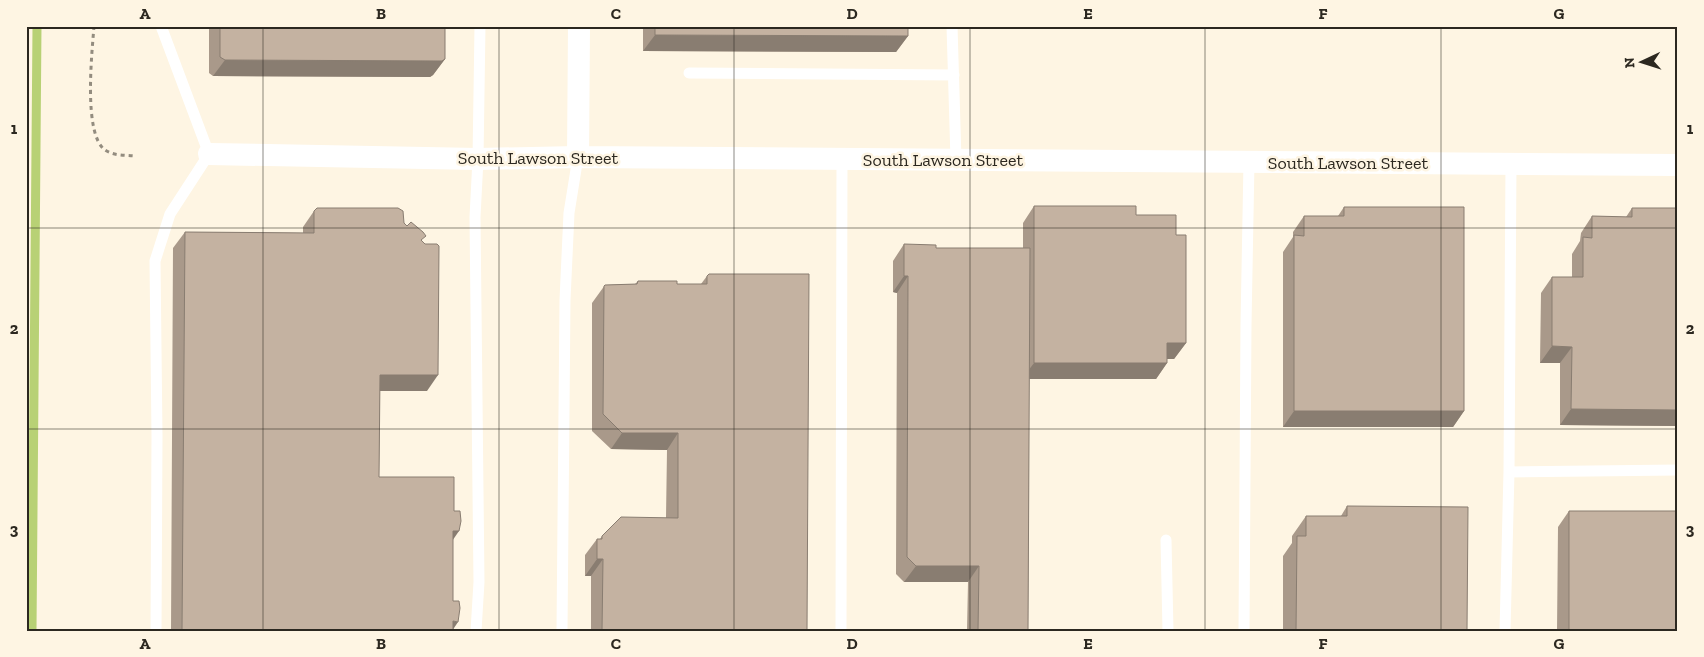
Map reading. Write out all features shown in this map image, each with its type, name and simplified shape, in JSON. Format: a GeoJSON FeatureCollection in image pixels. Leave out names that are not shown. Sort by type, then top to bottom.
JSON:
{"type":"FeatureCollection","features":[{"type":"Feature","properties":{"kind":"street"},"geometry":{"type":"LineString","coordinates":[[578,158],[579,26]]}},
{"type":"Feature","properties":{"kind":"street","name":"South Lawson Street"},"geometry":{"type":"LineString","coordinates":[[208,154],[478,159],[842,159],[1678,165]]}},
{"type":"Feature","properties":{"kind":"lane"},"geometry":{"type":"LineString","coordinates":[[156,631],[157,436],[154,261],[170,214],[208,154],[161,26]]}},
{"type":"Feature","properties":{"kind":"lane"},"geometry":{"type":"LineString","coordinates":[[476,631],[479,582],[475,217],[480,26]]}},
{"type":"Feature","properties":{"kind":"lane"},"geometry":{"type":"LineString","coordinates":[[952,26],[956,160]]}},
{"type":"Feature","properties":{"kind":"lane"},"geometry":{"type":"LineString","coordinates":[[690,73],[954,75]]}},
{"type":"Feature","properties":{"kind":"lane"},"geometry":{"type":"LineString","coordinates":[[562,631],[564,300],[570,213],[578,158]]}},
{"type":"Feature","properties":{"kind":"lane"},"geometry":{"type":"LineString","coordinates":[[841,631],[842,159]]}},
{"type":"Feature","properties":{"kind":"lane"},"geometry":{"type":"LineString","coordinates":[[1244,631],[1249,162]]}},
{"type":"Feature","properties":{"kind":"lane"},"geometry":{"type":"LineString","coordinates":[[1504,631],[1509,472],[1511,164]]}},
{"type":"Feature","properties":{"kind":"lane"},"geometry":{"type":"LineString","coordinates":[[1509,472],[1678,470]]}},
{"type":"Feature","properties":{"kind":"lane"},"geometry":{"type":"LineString","coordinates":[[1166,540],[1168,631]]}},
{"type":"Feature","properties":{"kind":"path"},"geometry":{"type":"LineString","coordinates":[[94,26],[90,103],[96,139],[104,149],[114,154],[135,156]]}},
{"type":"Feature","properties":{"kind":"building"},"geometry":{"type":"Polygon","coordinates":[[[220,26],[445,26],[445,59],[442,61],[225,60],[220,57],[220,26]]]}},
{"type":"Feature","properties":{"kind":"building"},"geometry":{"type":"Polygon","coordinates":[[[655,26],[908,26],[908,36],[655,35],[655,26]]]}},
{"type":"Feature","properties":{"kind":"building"},"geometry":{"type":"Polygon","coordinates":[[[1034,206],[1136,206],[1136,215],[1176,215],[1176,235],[1186,235],[1186,343],[1167,343],[1167,363],[1034,363],[1034,206]]]}},
{"type":"Feature","properties":{"kind":"building"},"geometry":{"type":"Polygon","coordinates":[[[1344,207],[1464,207],[1464,411],[1294,411],[1294,235],[1304,236],[1304,216],[1344,216],[1344,207]]]}},
{"type":"Feature","properties":{"kind":"building"},"geometry":{"type":"Polygon","coordinates":[[[317,208],[398,208],[403,211],[404,223],[407,226],[411,222],[426,236],[421,240],[425,244],[437,244],[439,246],[438,375],[380,375],[379,477],[454,477],[454,511],[460,511],[461,521],[459,531],[453,531],[453,601],[459,601],[460,608],[458,622],[453,621],[453,631],[182,631],[185,232],[314,233],[314,211],[317,208]]]}},
{"type":"Feature","properties":{"kind":"building"},"geometry":{"type":"Polygon","coordinates":[[[1632,208],[1678,208],[1678,410],[1571,409],[1572,347],[1552,346],[1552,277],[1583,277],[1583,237],[1592,238],[1592,216],[1632,217],[1632,208]]]}},
{"type":"Feature","properties":{"kind":"building"},"geometry":{"type":"Polygon","coordinates":[[[904,244],[936,245],[936,248],[1030,248],[1028,631],[978,631],[979,566],[916,566],[907,557],[908,276],[904,276],[904,244]]]}},
{"type":"Feature","properties":{"kind":"building"},"geometry":{"type":"Polygon","coordinates":[[[709,274],[809,274],[807,631],[602,631],[603,559],[597,559],[597,539],[602,539],[602,536],[621,517],[678,518],[678,433],[622,433],[603,414],[604,286],[637,284],[638,281],[677,281],[677,284],[707,284],[707,276],[709,274]]]}},
{"type":"Feature","properties":{"kind":"building"},"geometry":{"type":"Polygon","coordinates":[[[1347,506],[1468,507],[1467,631],[1296,631],[1297,536],[1306,536],[1306,516],[1347,516],[1347,506]]]}},
{"type":"Feature","properties":{"kind":"building"},"geometry":{"type":"Polygon","coordinates":[[[1569,511],[1678,511],[1678,631],[1569,631],[1569,511]]]}},
{"type":"Feature","properties":{"kind":"building"},"geometry":{"type":"Polygon","coordinates":[[[1036,630],[1074,631],[1036,631],[1036,630]]]}},
{"type":"Feature","properties":{"kind":"waterway"},"geometry":{"type":"LineString","coordinates":[[32,631],[37,26]]}}]}
